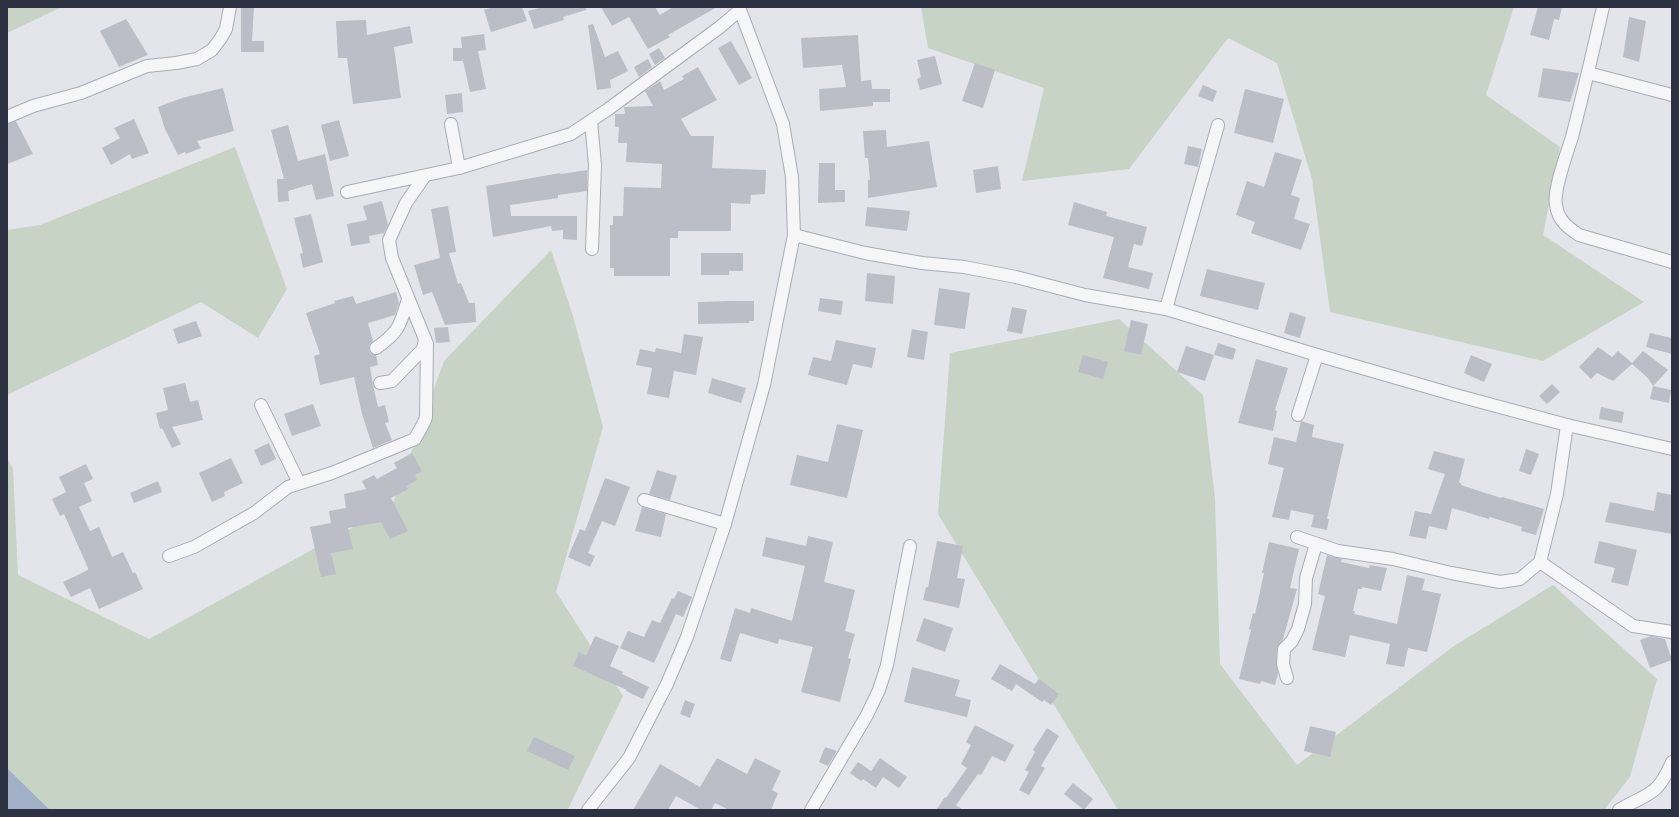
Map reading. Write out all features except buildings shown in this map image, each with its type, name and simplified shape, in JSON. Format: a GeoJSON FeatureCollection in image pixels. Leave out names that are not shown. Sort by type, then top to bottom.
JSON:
{"type":"FeatureCollection","features":[{"type":"Feature","properties":{"kind":"street"},"geometry":{"type":"LineString","coordinates":[[7,117],[33,106],[59,100],[93,89],[147,66],[196,59],[212,50],[221,38],[226,29],[230,7]]}},
{"type":"Feature","properties":{"kind":"street"},"geometry":{"type":"LineString","coordinates":[[1603,7],[1555,204],[1559,216],[1566,226],[1579,235],[1672,262]]}},
{"type":"Feature","properties":{"kind":"street"},"geometry":{"type":"LineString","coordinates":[[347,192],[424,177],[459,168],[571,134],[592,121],[720,27],[739,8],[783,124],[792,177],[794,235],[764,385],[725,524],[687,637],[667,684],[629,758],[588,810]]}},
{"type":"Feature","properties":{"kind":"street"},"geometry":{"type":"LineString","coordinates":[[1588,73],[1672,95]]}},
{"type":"Feature","properties":{"kind":"street"},"geometry":{"type":"LineString","coordinates":[[592,121],[595,165],[592,250]]}},
{"type":"Feature","properties":{"kind":"street"},"geometry":{"type":"LineString","coordinates":[[451,124],[459,168]]}},
{"type":"Feature","properties":{"kind":"street"},"geometry":{"type":"LineString","coordinates":[[1166,309],[1218,125]]}},
{"type":"Feature","properties":{"kind":"street"},"geometry":{"type":"LineString","coordinates":[[169,556],[194,547],[247,517],[267,504],[282,491],[299,483],[338,470],[415,439],[420,428],[425,423],[426,418],[428,353],[426,338],[408,299],[392,258],[389,240],[406,203],[424,177]]}},
{"type":"Feature","properties":{"kind":"street"},"geometry":{"type":"LineString","coordinates":[[794,235],[865,253],[922,263],[964,267],[1016,277],[1044,286],[1085,295],[1166,309],[1459,396],[1567,425],[1672,449]]}},
{"type":"Feature","properties":{"kind":"street"},"geometry":{"type":"LineString","coordinates":[[376,348],[390,338],[399,327],[408,299]]}},
{"type":"Feature","properties":{"kind":"street"},"geometry":{"type":"LineString","coordinates":[[380,383],[392,381],[423,349],[426,338]]}},
{"type":"Feature","properties":{"kind":"street"},"geometry":{"type":"LineString","coordinates":[[1298,415],[1317,355]]}},
{"type":"Feature","properties":{"kind":"street"},"geometry":{"type":"LineString","coordinates":[[261,405],[299,483]]}},
{"type":"Feature","properties":{"kind":"street"},"geometry":{"type":"LineString","coordinates":[[1297,537],[1338,551],[1393,559],[1451,573],[1500,582],[1520,579],[1540,562],[1557,494],[1567,425]]}},
{"type":"Feature","properties":{"kind":"street"},"geometry":{"type":"LineString","coordinates":[[644,500],[725,524]]}},
{"type":"Feature","properties":{"kind":"street"},"geometry":{"type":"LineString","coordinates":[[1287,678],[1283,664],[1284,649],[1292,641],[1298,629],[1305,604],[1306,578],[1316,544]]}},
{"type":"Feature","properties":{"kind":"street"},"geometry":{"type":"LineString","coordinates":[[812,810],[880,690],[887,664],[910,546]]}},
{"type":"Feature","properties":{"kind":"street"},"geometry":{"type":"LineString","coordinates":[[1540,562],[1633,626],[1672,632]]}},
{"type":"Feature","properties":{"kind":"street"},"geometry":{"type":"LineString","coordinates":[[1619,810],[1646,797],[1657,789],[1665,778],[1672,762]]}},
{"type":"Feature","properties":{"kind":"green space"},"geometry":{"type":"Polygon","coordinates":[[[7,7],[62,7],[7,33],[7,7]]]}},
{"type":"Feature","properties":{"kind":"green space"},"geometry":{"type":"Polygon","coordinates":[[[921,7],[1514,7],[1486,95],[1560,147],[1543,235],[1644,302],[1543,361],[1330,312],[1312,179],[1277,63],[1228,38],[1129,169],[1022,181],[1044,88],[928,48],[921,7]]]}},
{"type":"Feature","properties":{"kind":"green space"},"geometry":{"type":"Polygon","coordinates":[[[235,147],[287,289],[258,338],[201,302],[7,395],[7,230],[40,225],[235,147]]]}},
{"type":"Feature","properties":{"kind":"green space"},"geometry":{"type":"Polygon","coordinates":[[[551,250],[573,316],[603,427],[556,592],[623,696],[568,809],[50,810],[7,768],[7,458],[13,469],[18,575],[149,639],[392,506],[444,361],[551,250]]]}},
{"type":"Feature","properties":{"kind":"green space"},"geometry":{"type":"Polygon","coordinates":[[[1119,319],[1203,395],[1215,499],[1220,664],[1297,765],[1454,646],[1553,585],[1657,679],[1630,777],[1604,810],[1118,810],[938,514],[950,353],[1119,319]]]}},
{"type":"Feature","properties":{"kind":"water"},"geometry":{"type":"Polygon","coordinates":[[[7,768],[50,810],[7,810],[7,768]]]}}]}
